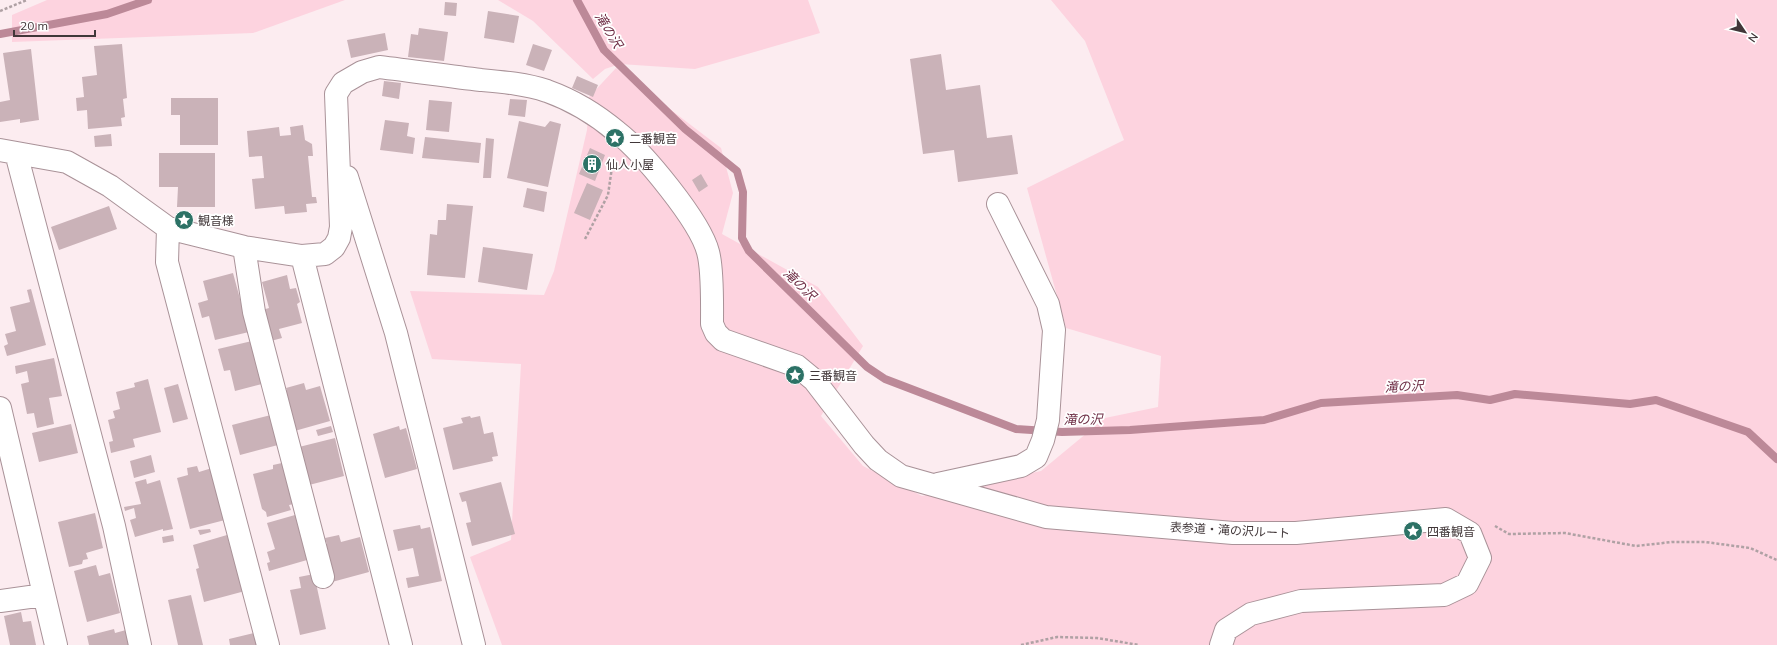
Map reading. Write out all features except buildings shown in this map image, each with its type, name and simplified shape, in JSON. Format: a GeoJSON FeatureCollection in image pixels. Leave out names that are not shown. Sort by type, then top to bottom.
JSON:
{"type":"FeatureCollection","features":[{"type":"Feature","properties":{"kind":"street","name":"表参道・滝の沢ルート"},"geometry":{"type":"LineString","coordinates":[[339,153],[336,94],[343,82],[362,72],[379,67],[522,85],[546,91],[574,103],[618,132],[677,198],[703,238],[708,252],[712,324],[716,333],[723,340],[797,366],[805,372],[814,380],[864,445],[878,460],[901,476],[1046,517],[1225,532],[1296,533],[1446,518],[1470,533],[1480,558],[1467,584],[1444,595],[1301,601],[1251,614],[1226,630],[1221,645]]}},
{"type":"Feature","properties":{"kind":"street"},"geometry":{"type":"LineString","coordinates":[[140,645],[114,526],[8,151],[67,162],[110,186],[168,228],[244,247],[302,256],[325,254],[334,247],[339,238],[339,153]]}},
{"type":"Feature","properties":{"kind":"street"},"geometry":{"type":"LineString","coordinates":[[339,153],[396,334],[474,645]]}},
{"type":"Feature","properties":{"kind":"street"},"geometry":{"type":"LineString","coordinates":[[933,484],[1021,466],[1036,457],[1046,430],[1054,330],[1048,304],[998,204]]}},
{"type":"Feature","properties":{"kind":"street"},"geometry":{"type":"LineString","coordinates":[[168,228],[168,262],[268,645]]}},
{"type":"Feature","properties":{"kind":"street"},"geometry":{"type":"LineString","coordinates":[[244,247],[254,312],[323,577]]}},
{"type":"Feature","properties":{"kind":"street"},"geometry":{"type":"LineString","coordinates":[[302,256],[401,645]]}},
{"type":"Feature","properties":{"kind":"street"},"geometry":{"type":"LineString","coordinates":[[0,408],[56,645]]}},
{"type":"Feature","properties":{"kind":"street"},"geometry":{"type":"LineString","coordinates":[[0,601],[44,596]]}},
{"type":"Feature","properties":{"kind":"path"},"geometry":{"type":"LineString","coordinates":[[0,11],[27,0]]}},
{"type":"Feature","properties":{"kind":"path"},"geometry":{"type":"LineString","coordinates":[[585,239],[608,195],[612,167],[633,147]]}},
{"type":"Feature","properties":{"kind":"path"},"geometry":{"type":"LineString","coordinates":[[1459,526],[1484,519],[1509,534],[1565,533],[1636,546],[1672,542],[1705,542],[1750,548],[1777,560]]}},
{"type":"Feature","properties":{"kind":"path"},"geometry":{"type":"LineString","coordinates":[[1021,645],[1057,637],[1097,638],[1139,645]]}},
{"type":"Feature","properties":{"kind":"shaded area"},"geometry":{"type":"Polygon","coordinates":[[[47,0],[345,0],[253,33],[12,42],[12,15],[47,0]]]}},
{"type":"Feature","properties":{"kind":"shaded area"},"geometry":{"type":"Polygon","coordinates":[[[498,0],[808,0],[820,33],[695,69],[620,64],[605,69],[593,79],[533,21],[498,0]]]}},
{"type":"Feature","properties":{"kind":"shaded area"},"geometry":{"type":"Polygon","coordinates":[[[1051,0],[1777,0],[1777,645],[502,645],[470,557],[511,540],[521,364],[432,359],[410,291],[544,295],[554,271],[587,130],[589,97],[616,68],[721,148],[733,193],[722,234],[818,287],[863,346],[821,416],[863,466],[922,496],[1041,471],[1105,418],[1158,407],[1161,356],[1066,328],[1027,188],[1124,140],[1085,41],[1051,0]]]}},
{"type":"Feature","properties":{"kind":"waterway","name":"滝の沢"},"geometry":{"type":"LineString","coordinates":[[0,34],[107,14],[148,0]]}},
{"type":"Feature","properties":{"kind":"waterway","name":"滝の沢"},"geometry":{"type":"LineString","coordinates":[[577,0],[604,50],[685,129],[737,171],[743,192],[742,238],[749,251],[867,367],[885,379],[1016,429],[1062,432],[1130,430],[1264,420],[1321,403],[1457,395],[1490,400],[1515,394],[1630,404],[1656,400],[1748,432],[1777,459]]}},
{"type":"Feature","properties":{"kind":"place","name":"二番観音"},"geometry":{"type":"Point","coordinates":[615,138]}},
{"type":"Feature","properties":{"kind":"place","name":"仙人小屋"},"geometry":{"type":"Point","coordinates":[592,164]}},
{"type":"Feature","properties":{"kind":"place","name":"観音様"},"geometry":{"type":"Point","coordinates":[184,220]}},
{"type":"Feature","properties":{"kind":"place","name":"三番観音"},"geometry":{"type":"Point","coordinates":[795,375]}},
{"type":"Feature","properties":{"kind":"place","name":"四番観音"},"geometry":{"type":"Point","coordinates":[1413,531]}}]}
